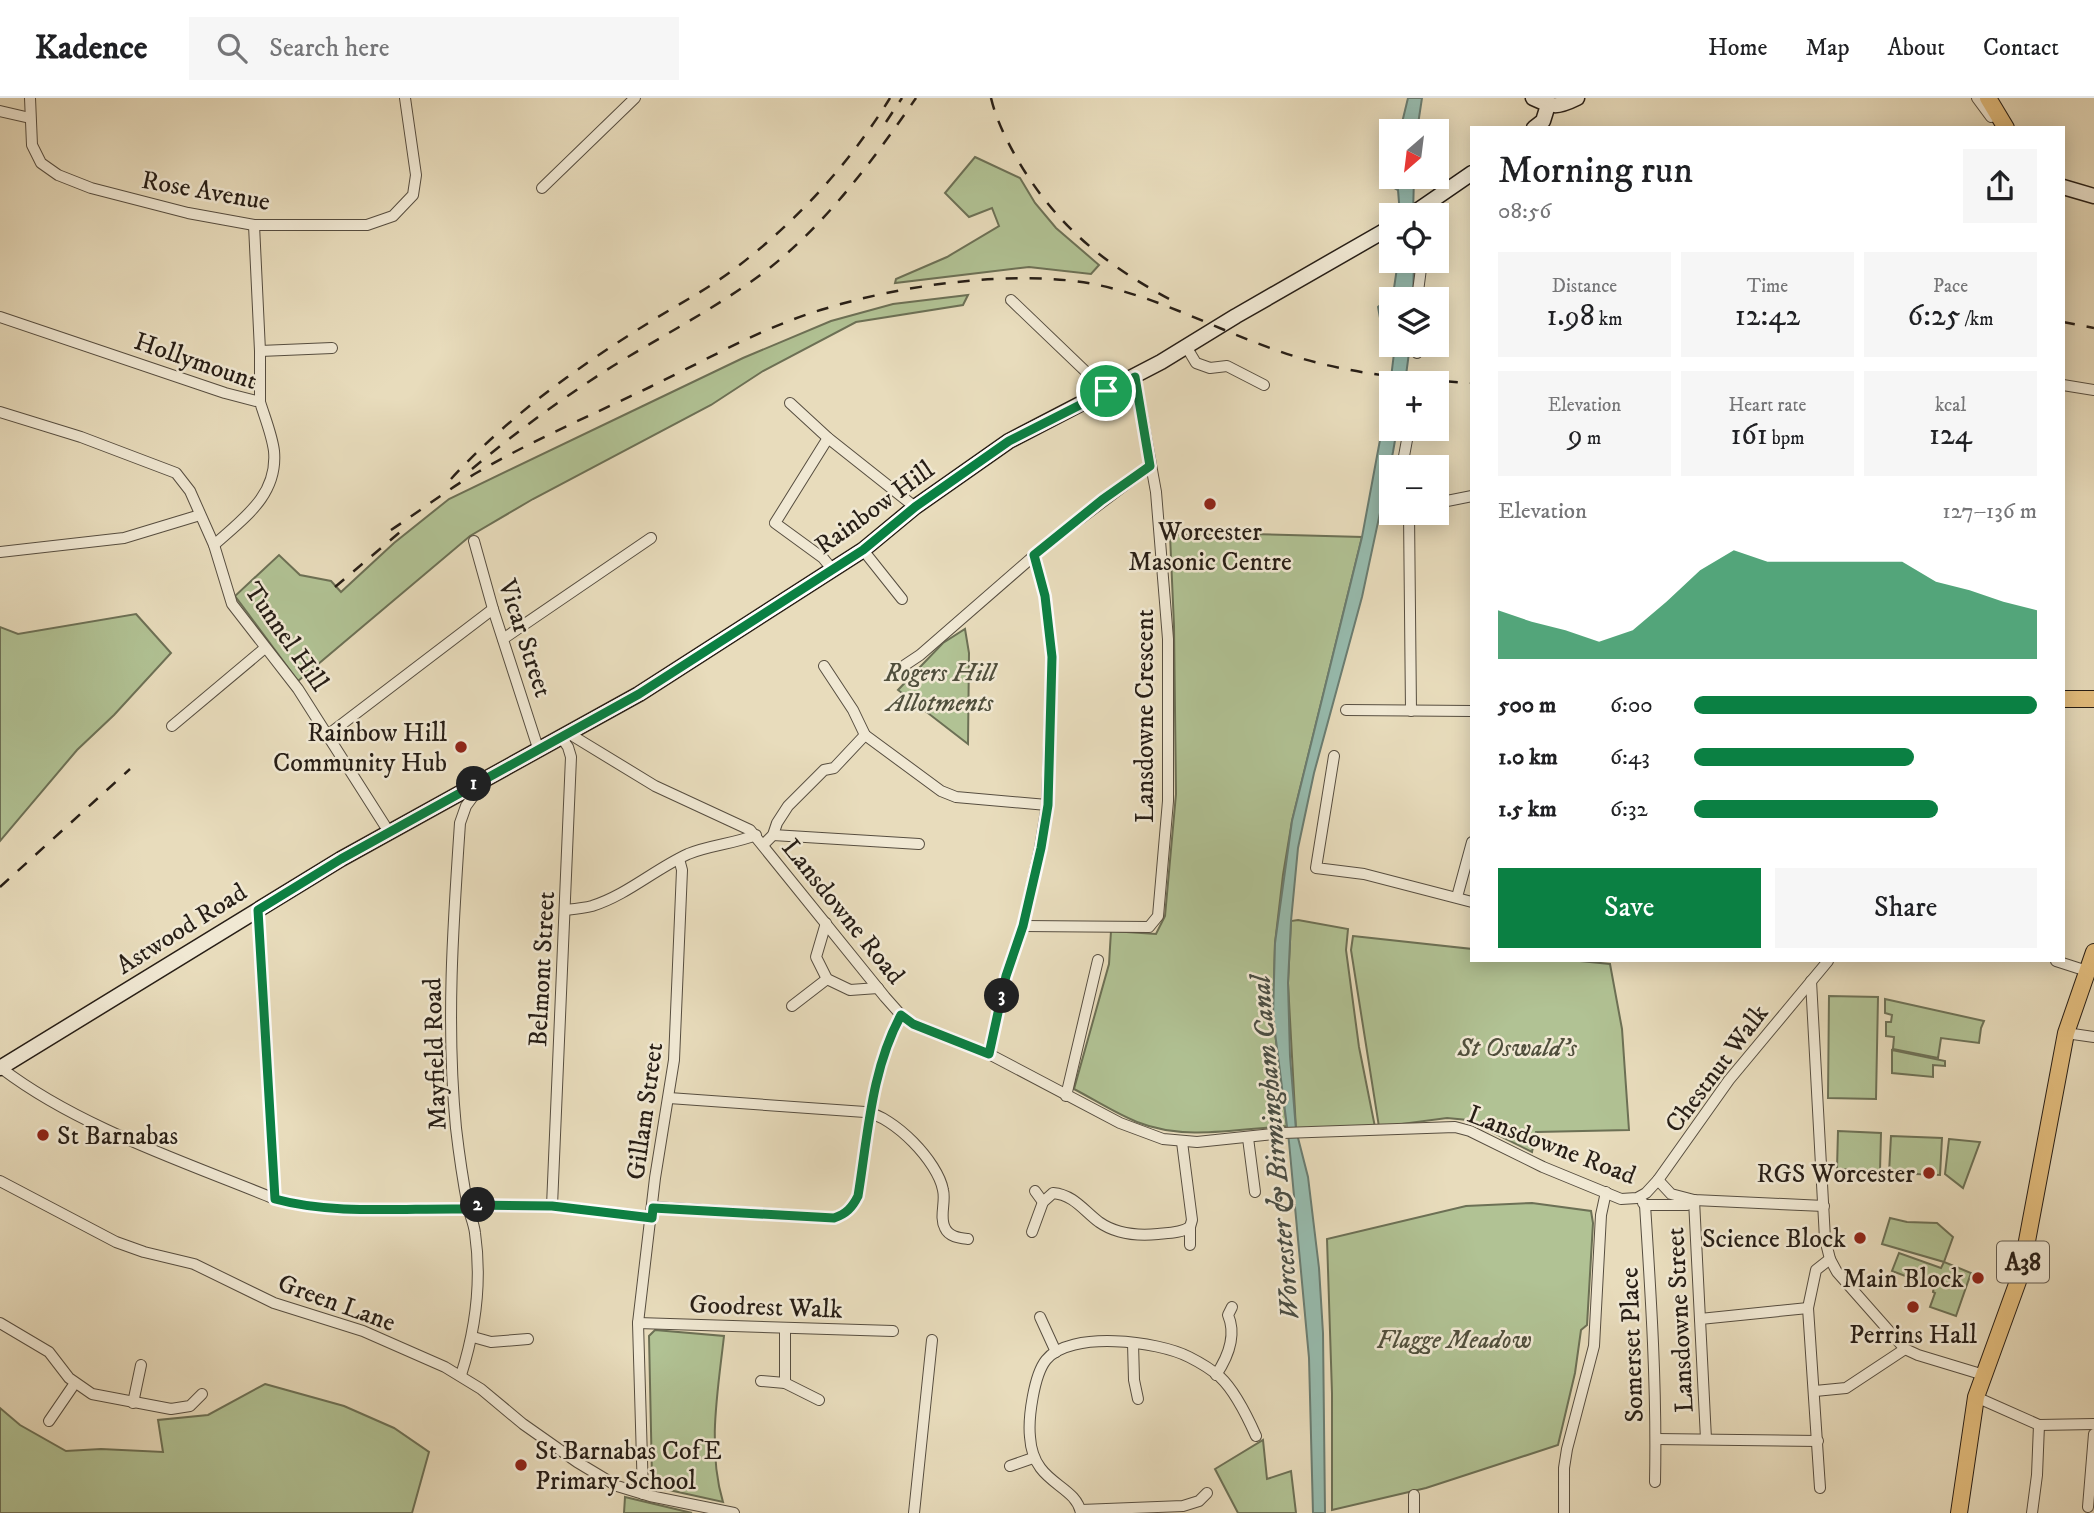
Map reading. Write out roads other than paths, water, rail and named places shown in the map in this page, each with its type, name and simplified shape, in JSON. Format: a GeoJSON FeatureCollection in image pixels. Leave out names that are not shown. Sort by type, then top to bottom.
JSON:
{"type":"FeatureCollection","features":[{"type":"Feature","properties":{"kind":"main road"},"geometry":{"type":"LineString","coordinates":[[1533,98],[1548,106],[1563,105],[1577,98]]}},
{"type":"Feature","properties":{"kind":"main road"},"geometry":{"type":"LineString","coordinates":[[1988,98],[2004,126]]}},
{"type":"Feature","properties":{"kind":"main road"},"geometry":{"type":"LineString","coordinates":[[1996,98],[2004,126]]}},
{"type":"Feature","properties":{"kind":"main road"},"geometry":{"type":"LineString","coordinates":[[1537,126],[1543,121],[1548,106]]}},
{"type":"Feature","properties":{"kind":"main road"},"geometry":{"type":"LineString","coordinates":[[1430,203],[1470,174]]}},
{"type":"Feature","properties":{"kind":"main road"},"geometry":{"type":"LineString","coordinates":[[2065,188],[2094,195]]}},
{"type":"Feature","properties":{"kind":"main road","name":"Rainbow Hill"},"geometry":{"type":"LineString","coordinates":[[389,832],[639,694],[863,550],[915,507],[1009,441],[1135,377],[1379,234]]}},
{"type":"Feature","properties":{"kind":"main road"},"geometry":{"type":"LineString","coordinates":[[2065,699],[2094,699]]}},
{"type":"Feature","properties":{"kind":"main road","name":"Astwood Road"},"geometry":{"type":"LineString","coordinates":[[0,1068],[389,832]]}},
{"type":"Feature","properties":{"kind":"main road","name":"A38"},"geometry":{"type":"LineString","coordinates":[[1959,1513],[1976,1397],[2021,1273],[2066,1033],[2094,952]]}},
{"type":"Feature","properties":{"kind":"street","name":"Rose Avenue"},"geometry":{"type":"LineString","coordinates":[[30,98],[32,145],[41,163],[58,175],[91,188],[188,213],[254,225],[367,225],[393,216],[413,195],[416,175],[405,98]]}},
{"type":"Feature","properties":{"kind":"street"},"geometry":{"type":"LineString","coordinates":[[542,188],[635,98]]}},
{"type":"Feature","properties":{"kind":"street"},"geometry":{"type":"LineString","coordinates":[[1977,98],[2003,126]]}},
{"type":"Feature","properties":{"kind":"street"},"geometry":{"type":"LineString","coordinates":[[0,111],[30,118]]}},
{"type":"Feature","properties":{"kind":"street"},"geometry":{"type":"LineString","coordinates":[[254,225],[260,402]]}},
{"type":"Feature","properties":{"kind":"street"},"geometry":{"type":"LineString","coordinates":[[1011,300],[1106,391]]}},
{"type":"Feature","properties":{"kind":"street","name":"Hollymount"},"geometry":{"type":"LineString","coordinates":[[0,317],[225,393],[260,402],[274,450],[273,474],[268,490],[258,505],[214,545]]}},
{"type":"Feature","properties":{"kind":"street"},"geometry":{"type":"LineString","coordinates":[[260,351],[332,348]]}},
{"type":"Feature","properties":{"kind":"street"},"geometry":{"type":"LineString","coordinates":[[1186,348],[1196,363],[1210,368],[1227,366],[1264,385]]}},
{"type":"Feature","properties":{"kind":"street","name":"Lansdowne Crescent"},"geometry":{"type":"LineString","coordinates":[[1023,926],[1149,927],[1158,916],[1168,801],[1167,639],[1156,492],[1135,377]]}},
{"type":"Feature","properties":{"kind":"street"},"geometry":{"type":"LineString","coordinates":[[2065,385],[2094,390]]}},
{"type":"Feature","properties":{"kind":"street"},"geometry":{"type":"LineString","coordinates":[[790,403],[828,438],[915,507]]}},
{"type":"Feature","properties":{"kind":"street","name":"Tunnel Hill"},"geometry":{"type":"LineString","coordinates":[[0,412],[81,437],[176,473],[190,491],[214,545],[232,604],[298,689],[389,832]]}},
{"type":"Feature","properties":{"kind":"street"},"geometry":{"type":"LineString","coordinates":[[828,438],[775,523],[824,558],[832,569]]}},
{"type":"Feature","properties":{"kind":"street"},"geometry":{"type":"LineString","coordinates":[[905,665],[920,655],[1034,555],[1102,500],[1150,466]]}},
{"type":"Feature","properties":{"kind":"street"},"geometry":{"type":"LineString","coordinates":[[1449,501],[1470,496]]}},
{"type":"Feature","properties":{"kind":"street"},"geometry":{"type":"LineString","coordinates":[[0,552],[124,538],[200,515]]}},
{"type":"Feature","properties":{"kind":"street"},"geometry":{"type":"LineString","coordinates":[[1409,525],[1411,711]]}},
{"type":"Feature","properties":{"kind":"street"},"geometry":{"type":"LineString","coordinates":[[503,639],[651,538]]}},
{"type":"Feature","properties":{"kind":"street","name":"Vicar Street"},"geometry":{"type":"LineString","coordinates":[[474,541],[538,748]]}},
{"type":"Feature","properties":{"kind":"street"},"geometry":{"type":"LineString","coordinates":[[863,550],[902,599]]}},
{"type":"Feature","properties":{"kind":"street"},"geometry":{"type":"LineString","coordinates":[[989,1054],[1006,976],[1023,926],[1048,805],[1052,657],[1045,596],[1034,555]]}},
{"type":"Feature","properties":{"kind":"street"},"geometry":{"type":"LineString","coordinates":[[328,734],[493,609]]}},
{"type":"Feature","properties":{"kind":"street"},"geometry":{"type":"LineString","coordinates":[[172,726],[265,648]]}},
{"type":"Feature","properties":{"kind":"street"},"geometry":{"type":"LineString","coordinates":[[824,666],[853,710],[865,735],[942,791],[956,797],[1048,805]]}},
{"type":"Feature","properties":{"kind":"street"},"geometry":{"type":"LineString","coordinates":[[1346,710],[1470,711]]}},
{"type":"Feature","properties":{"kind":"street","name":"Lansdowne Road"},"geometry":{"type":"LineString","coordinates":[[565,735],[656,786],[739,823],[756,835],[878,988],[901,1015],[913,1024],[989,1054],[1066,1096],[1148,1134],[1182,1142],[1299,1132],[1455,1127],[1470,1131],[1543,1167],[1621,1199],[1687,1205],[1694,1200]]}},
{"type":"Feature","properties":{"kind":"street","name":"Belmont Street"},"geometry":{"type":"LineString","coordinates":[[552,1206],[571,757],[565,735]]}},
{"type":"Feature","properties":{"kind":"street"},"geometry":{"type":"LineString","coordinates":[[764,844],[773,835],[788,806],[824,770],[834,768],[865,735]]}},
{"type":"Feature","properties":{"kind":"street"},"geometry":{"type":"LineString","coordinates":[[1334,756],[1316,868],[1364,874],[1470,900]]}},
{"type":"Feature","properties":{"kind":"street","name":"Mayfield Road"},"geometry":{"type":"LineString","coordinates":[[461,1375],[473,1337],[479,1285],[475,1231],[468,1205],[456,1129],[451,972],[461,814],[487,776]]}},
{"type":"Feature","properties":{"kind":"street"},"geometry":{"type":"LineString","coordinates":[[565,911],[591,906],[613,897],[679,859],[708,847],[756,835]]}},
{"type":"Feature","properties":{"kind":"street"},"geometry":{"type":"LineString","coordinates":[[773,835],[919,844]]}},
{"type":"Feature","properties":{"kind":"street"},"geometry":{"type":"LineString","coordinates":[[1457,897],[1470,849]]}},
{"type":"Feature","properties":{"kind":"street","name":"Gillam Street"},"geometry":{"type":"LineString","coordinates":[[643,1494],[638,1323],[655,1178],[674,1060],[682,870],[679,859]]}},
{"type":"Feature","properties":{"kind":"street"},"geometry":{"type":"LineString","coordinates":[[258,910],[275,1199]]}},
{"type":"Feature","properties":{"kind":"street"},"geometry":{"type":"LineString","coordinates":[[826,923],[816,957],[827,979],[850,990],[878,988]]}},
{"type":"Feature","properties":{"kind":"street"},"geometry":{"type":"LineString","coordinates":[[1066,1096],[1098,960]]}},
{"type":"Feature","properties":{"kind":"street","name":"Chestnut Walk"},"geometry":{"type":"LineString","coordinates":[[1641,1202],[1729,1080],[1827,962]]}},
{"type":"Feature","properties":{"kind":"street"},"geometry":{"type":"LineString","coordinates":[[2059,962],[2087,971]]}},
{"type":"Feature","properties":{"kind":"street"},"geometry":{"type":"LineString","coordinates":[[792,1006],[827,979]]}},
{"type":"Feature","properties":{"kind":"street"},"geometry":{"type":"LineString","coordinates":[[1811,981],[1825,1239],[1830,1259],[1837,1272],[1905,1349],[1984,1375]]}},
{"type":"Feature","properties":{"kind":"street"},"geometry":{"type":"LineString","coordinates":[[1794,1001],[1811,1014]]}},
{"type":"Feature","properties":{"kind":"street"},"geometry":{"type":"LineString","coordinates":[[0,1068],[40,1096],[116,1133],[275,1199],[296,1205],[464,1209],[468,1205],[552,1206],[652,1213],[834,1218],[853,1206],[858,1196],[871,1112],[887,1040],[901,1015]]}},
{"type":"Feature","properties":{"kind":"street"},"geometry":{"type":"LineString","coordinates":[[2066,1033],[2094,1037]]}},
{"type":"Feature","properties":{"kind":"street"},"geometry":{"type":"LineString","coordinates":[[669,1098],[871,1112],[886,1119],[930,1160],[938,1173],[943,1185],[945,1229],[950,1235],[968,1239]]}},
{"type":"Feature","properties":{"kind":"street"},"geometry":{"type":"LineString","coordinates":[[1248,1138],[1255,1192]]}},
{"type":"Feature","properties":{"kind":"street"},"geometry":{"type":"LineString","coordinates":[[1182,1142],[1192,1220],[1190,1245]]}},
{"type":"Feature","properties":{"kind":"street","name":"Lansdowne Road"},"geometry":{"type":"LineString","coordinates":[[1658,1180],[1671,1194],[1694,1200],[1824,1206]]}},
{"type":"Feature","properties":{"kind":"street","name":"Green Lane"},"geometry":{"type":"LineString","coordinates":[[0,1181],[116,1242],[194,1264],[274,1303],[363,1331],[461,1375],[523,1424],[602,1479],[643,1494],[734,1513]]}},
{"type":"Feature","properties":{"kind":"street"},"geometry":{"type":"LineString","coordinates":[[1035,1191],[1042,1202]]}},
{"type":"Feature","properties":{"kind":"street"},"geometry":{"type":"LineString","coordinates":[[1564,1513],[1564,1468],[1567,1449],[1594,1346],[1601,1215],[1606,1192]]}},
{"type":"Feature","properties":{"kind":"street"},"geometry":{"type":"LineString","coordinates":[[1032,1232],[1042,1202],[1053,1193],[1065,1194],[1101,1223],[1122,1232],[1153,1234],[1184,1231],[1190,1227]]}},
{"type":"Feature","properties":{"kind":"street","name":"Lansdowne Street"},"geometry":{"type":"LineString","coordinates":[[1694,1200],[1706,1439]]}},
{"type":"Feature","properties":{"kind":"street","name":"Somerset Place"},"geometry":{"type":"LineString","coordinates":[[1641,1202],[1656,1439],[1655,1482]]}},
{"type":"Feature","properties":{"kind":"street"},"geometry":{"type":"LineString","coordinates":[[1821,1488],[1808,1308],[1816,1270],[1830,1259]]}},
{"type":"Feature","properties":{"kind":"street"},"geometry":{"type":"LineString","coordinates":[[1216,1375],[1232,1340],[1232,1323],[1228,1315],[1232,1307]]}},
{"type":"Feature","properties":{"kind":"street"},"geometry":{"type":"LineString","coordinates":[[1700,1320],[1808,1308]]}},
{"type":"Feature","properties":{"kind":"street"},"geometry":{"type":"LineString","coordinates":[[1040,1317],[1056,1352]]}},
{"type":"Feature","properties":{"kind":"street"},"geometry":{"type":"LineString","coordinates":[[0,1323],[49,1352],[75,1383],[92,1394],[133,1403],[181,1408],[195,1403],[202,1394]]}},
{"type":"Feature","properties":{"kind":"street","name":"Goodrest Walk"},"geometry":{"type":"LineString","coordinates":[[638,1323],[893,1331]]}},
{"type":"Feature","properties":{"kind":"street"},"geometry":{"type":"LineString","coordinates":[[785,1328],[785,1383]]}},
{"type":"Feature","properties":{"kind":"street"},"geometry":{"type":"LineString","coordinates":[[473,1337],[491,1342],[528,1339]]}},
{"type":"Feature","properties":{"kind":"street"},"geometry":{"type":"LineString","coordinates":[[914,1513],[932,1340]]}},
{"type":"Feature","properties":{"kind":"street"},"geometry":{"type":"LineString","coordinates":[[1207,1493],[1199,1502],[1183,1506],[1081,1511],[1076,1501],[1045,1475],[1033,1458],[1029,1436],[1035,1391],[1039,1373],[1047,1360],[1070,1345],[1094,1342],[1133,1343],[1188,1356],[1216,1375],[1248,1418],[1256,1436]]}},
{"type":"Feature","properties":{"kind":"street"},"geometry":{"type":"LineString","coordinates":[[1133,1343],[1134,1380],[1138,1399]]}},
{"type":"Feature","properties":{"kind":"street"},"geometry":{"type":"LineString","coordinates":[[1815,1391],[1846,1388],[1905,1349]]}},
{"type":"Feature","properties":{"kind":"street"},"geometry":{"type":"LineString","coordinates":[[133,1403],[141,1365]]}},
{"type":"Feature","properties":{"kind":"street"},"geometry":{"type":"LineString","coordinates":[[761,1381],[785,1383],[819,1400]]}},
{"type":"Feature","properties":{"kind":"street"},"geometry":{"type":"LineString","coordinates":[[49,1421],[75,1383]]}},
{"type":"Feature","properties":{"kind":"street"},"geometry":{"type":"LineString","coordinates":[[1976,1397],[2039,1425],[2094,1424]]}},
{"type":"Feature","properties":{"kind":"street"},"geometry":{"type":"LineString","coordinates":[[2032,1513],[2039,1425]]}},
{"type":"Feature","properties":{"kind":"street"},"geometry":{"type":"LineString","coordinates":[[2088,1507],[2094,1434]]}},
{"type":"Feature","properties":{"kind":"street"},"geometry":{"type":"LineString","coordinates":[[1656,1439],[1818,1441]]}},
{"type":"Feature","properties":{"kind":"street"},"geometry":{"type":"LineString","coordinates":[[1010,1465],[1033,1458]]}},
{"type":"Feature","properties":{"kind":"street"},"geometry":{"type":"LineString","coordinates":[[1414,1495],[1414,1513]]}},
{"type":"Feature","properties":{"kind":"water"},"geometry":{"type":"Polygon","coordinates":[[[1408,98],[1422,98],[1419,119],[1403,119],[1408,98]]]}},
{"type":"Feature","properties":{"kind":"water"},"geometry":{"type":"Polygon","coordinates":[[[1396,189],[1414,189],[1413,203],[1399,203],[1396,189]]]}},
{"type":"Feature","properties":{"kind":"water"},"geometry":{"type":"Polygon","coordinates":[[[1396,273],[1414,273],[1413,287],[1394,287],[1396,273]]]}},
{"type":"Feature","properties":{"kind":"water"},"geometry":{"type":"Polygon","coordinates":[[[1394,357],[1408,357],[1407,371],[1392,371],[1394,357]]]}},
{"type":"Feature","properties":{"kind":"water"},"geometry":{"type":"Polygon","coordinates":[[[1380,441],[1395,441],[1392,455],[1379,455],[1379,517],[1362,597],[1314,773],[1298,848],[1291,921],[1288,983],[1290,1056],[1296,1130],[1308,1177],[1319,1268],[1323,1333],[1325,1513],[1313,1513],[1309,1358],[1289,1142],[1273,1017],[1275,943],[1292,821],[1362,537],[1380,441]]]}},
{"type":"Feature","properties":{"kind":"railway"},"geometry":{"type":"LineString","coordinates":[[451,479],[494,436],[566,378],[616,343],[714,283],[781,230],[840,168],[890,98]]}},
{"type":"Feature","properties":{"kind":"railway"},"geometry":{"type":"LineString","coordinates":[[886,122],[902,98]]}},
{"type":"Feature","properties":{"kind":"railway"},"geometry":{"type":"LineString","coordinates":[[472,469],[523,428],[577,390],[710,308],[789,252],[848,190],[916,98]]}},
{"type":"Feature","properties":{"kind":"railway"},"geometry":{"type":"LineString","coordinates":[[991,98],[1016,157],[1047,203],[1104,258],[1173,301]]}},
{"type":"Feature","properties":{"kind":"railway"},"geometry":{"type":"LineString","coordinates":[[391,530],[498,461],[757,334],[801,316],[854,300],[958,282],[1028,278],[1093,284],[1162,304],[1251,341],[1322,364],[1396,377],[1470,383]]}},
{"type":"Feature","properties":{"kind":"railway"},"geometry":{"type":"LineString","coordinates":[[2065,322],[2094,328]]}},
{"type":"Feature","properties":{"kind":"railway"},"geometry":{"type":"LineString","coordinates":[[335,587],[406,527]]}},
{"type":"Feature","properties":{"kind":"railway"},"geometry":{"type":"LineString","coordinates":[[0,887],[130,769]]}},
{"type":"Feature","properties":{"kind":"place","name":"Worcester Masonic Centre"},"geometry":{"type":"Point","coordinates":[1210,504]}},
{"type":"Feature","properties":{"kind":"place","name":"Rainbow Hill Community Hub"},"geometry":{"type":"Point","coordinates":[461,747]}},
{"type":"Feature","properties":{"kind":"place","name":"St Barnabas"},"geometry":{"type":"Point","coordinates":[43,1135]}},
{"type":"Feature","properties":{"kind":"place","name":"RGS Worcester"},"geometry":{"type":"Point","coordinates":[1929,1173]}},
{"type":"Feature","properties":{"kind":"place","name":"Science Block"},"geometry":{"type":"Point","coordinates":[1860,1238]}},
{"type":"Feature","properties":{"kind":"place","name":"Main Block"},"geometry":{"type":"Point","coordinates":[1978,1278]}},
{"type":"Feature","properties":{"kind":"place","name":"Perrins Hall"},"geometry":{"type":"Point","coordinates":[1913,1307]}},
{"type":"Feature","properties":{"kind":"place","name":"St Barnabas CofE Primary School"},"geometry":{"type":"Point","coordinates":[521,1465]}},
{"type":"Feature","properties":{"kind":"park label","name":"Rogers Hill Allotments"},"geometry":{"type":"Point","coordinates":[940,687]}},
{"type":"Feature","properties":{"kind":"park label","name":"St Oswald's"},"geometry":{"type":"Point","coordinates":[1517,1047]}},
{"type":"Feature","properties":{"kind":"park label","name":"Flagge Meadow"},"geometry":{"type":"Point","coordinates":[1454,1339]}},
{"type":"Feature","properties":{"kind":"water label","name":"Worcester & Birmingham Canal"},"geometry":{"type":"Point","coordinates":[1274,1148]}}]}
